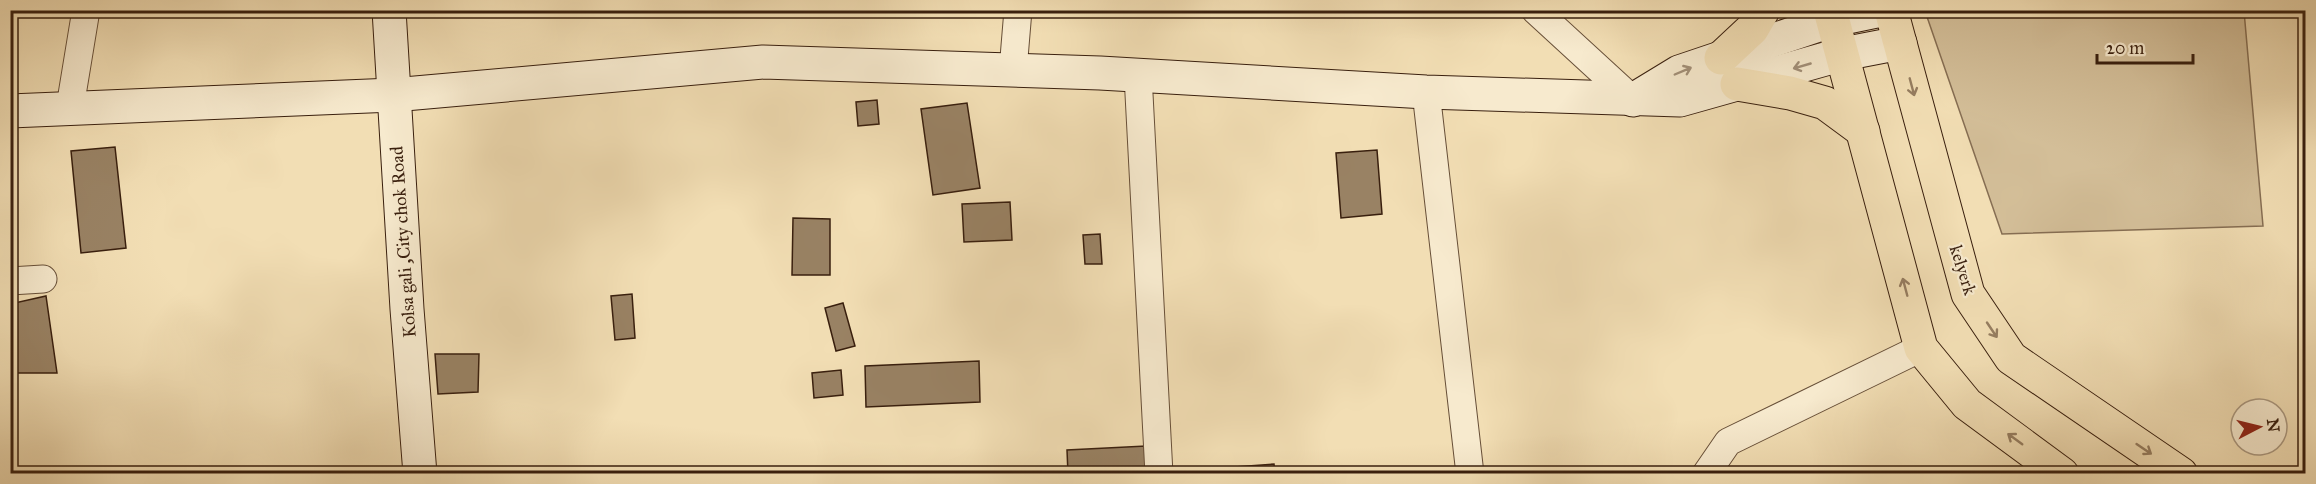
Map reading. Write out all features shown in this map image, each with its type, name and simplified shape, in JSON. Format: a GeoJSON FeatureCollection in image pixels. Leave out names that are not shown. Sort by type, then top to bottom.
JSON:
{"type":"FeatureCollection","features":[{"type":"Feature","properties":{"kind":"main road"},"geometry":{"type":"LineString","coordinates":[[1763,10],[1729,71],[1825,103],[1863,131]]}},
{"type":"Feature","properties":{"kind":"main road","name":"kelyerk"},"geometry":{"type":"LineString","coordinates":[[1891,10],[1968,294],[2011,358],[2181,474]]}},
{"type":"Feature","properties":{"kind":"main road"},"geometry":{"type":"LineString","coordinates":[[1832,15],[1921,348],[1967,404],[2062,474]]}},
{"type":"Feature","properties":{"kind":"street"},"geometry":{"type":"LineString","coordinates":[[70,107],[86,10]]}},
{"type":"Feature","properties":{"kind":"street","name":"Kolsa gali ,City chok Road"},"geometry":{"type":"LineString","coordinates":[[388,10],[420,474]]}},
{"type":"Feature","properties":{"kind":"street"},"geometry":{"type":"LineString","coordinates":[[1013,70],[1018,10]]}},
{"type":"Feature","properties":{"kind":"street"},"geometry":{"type":"LineString","coordinates":[[1535,10],[1633,100]]}},
{"type":"Feature","properties":{"kind":"street"},"geometry":{"type":"LineString","coordinates":[[10,111],[393,95],[763,62],[1138,75],[1426,92],[1680,100],[1832,15],[1881,10]]}},
{"type":"Feature","properties":{"kind":"street"},"geometry":{"type":"LineString","coordinates":[[1729,71],[1900,43]]}},
{"type":"Feature","properties":{"kind":"street"},"geometry":{"type":"LineString","coordinates":[[1138,75],[1159,474]]}},
{"type":"Feature","properties":{"kind":"street"},"geometry":{"type":"LineString","coordinates":[[1426,92],[1470,474]]}},
{"type":"Feature","properties":{"kind":"street"},"geometry":{"type":"LineString","coordinates":[[10,281],[43,279]]}},
{"type":"Feature","properties":{"kind":"street"},"geometry":{"type":"LineString","coordinates":[[1706,474],[1728,442],[1921,348]]}},
{"type":"Feature","properties":{"kind":"shaded area"},"geometry":{"type":"Polygon","coordinates":[[[1925,11],[2244,11],[2263,226],[2002,234],[1925,11]]]}},
{"type":"Feature","properties":{"kind":"building"},"geometry":{"type":"Polygon","coordinates":[[[877,100],[879,124],[858,126],[856,102],[877,100]]]}},
{"type":"Feature","properties":{"kind":"building"},"geometry":{"type":"Polygon","coordinates":[[[967,103],[980,188],[933,195],[921,109],[967,103]]]}},
{"type":"Feature","properties":{"kind":"building"},"geometry":{"type":"Polygon","coordinates":[[[13,145],[17,259],[10,259],[10,146],[13,145]]]}},
{"type":"Feature","properties":{"kind":"building"},"geometry":{"type":"Polygon","coordinates":[[[115,147],[126,248],[81,253],[71,151],[115,147]]]}},
{"type":"Feature","properties":{"kind":"building"},"geometry":{"type":"Polygon","coordinates":[[[1377,150],[1382,214],[1341,218],[1336,153],[1377,150]]]}},
{"type":"Feature","properties":{"kind":"building"},"geometry":{"type":"Polygon","coordinates":[[[1010,202],[1012,240],[964,242],[962,204],[1010,202]]]}},
{"type":"Feature","properties":{"kind":"building"},"geometry":{"type":"Polygon","coordinates":[[[793,218],[830,219],[830,275],[792,275],[793,218]]]}},
{"type":"Feature","properties":{"kind":"building"},"geometry":{"type":"Polygon","coordinates":[[[1100,234],[1102,264],[1085,264],[1083,235],[1100,234]]]}},
{"type":"Feature","properties":{"kind":"building"},"geometry":{"type":"Polygon","coordinates":[[[632,294],[635,338],[615,340],[611,296],[632,294]]]}},
{"type":"Feature","properties":{"kind":"building"},"geometry":{"type":"Polygon","coordinates":[[[46,296],[57,373],[10,373],[10,304],[46,296]]]}},
{"type":"Feature","properties":{"kind":"building"},"geometry":{"type":"Polygon","coordinates":[[[843,303],[855,346],[836,351],[825,308],[843,303]]]}},
{"type":"Feature","properties":{"kind":"building"},"geometry":{"type":"Polygon","coordinates":[[[435,354],[479,354],[478,392],[438,394],[435,354]]]}},
{"type":"Feature","properties":{"kind":"building"},"geometry":{"type":"Polygon","coordinates":[[[979,361],[980,402],[866,407],[865,366],[979,361]]]}},
{"type":"Feature","properties":{"kind":"building"},"geometry":{"type":"Polygon","coordinates":[[[841,370],[843,395],[814,398],[812,373],[841,370]]]}},
{"type":"Feature","properties":{"kind":"building"},"geometry":{"type":"Polygon","coordinates":[[[1146,446],[1147,474],[1068,474],[1067,450],[1146,446]]]}},
{"type":"Feature","properties":{"kind":"building"},"geometry":{"type":"Polygon","coordinates":[[[1274,464],[1275,474],[1195,474],[1194,470],[1274,464]]]}}]}
